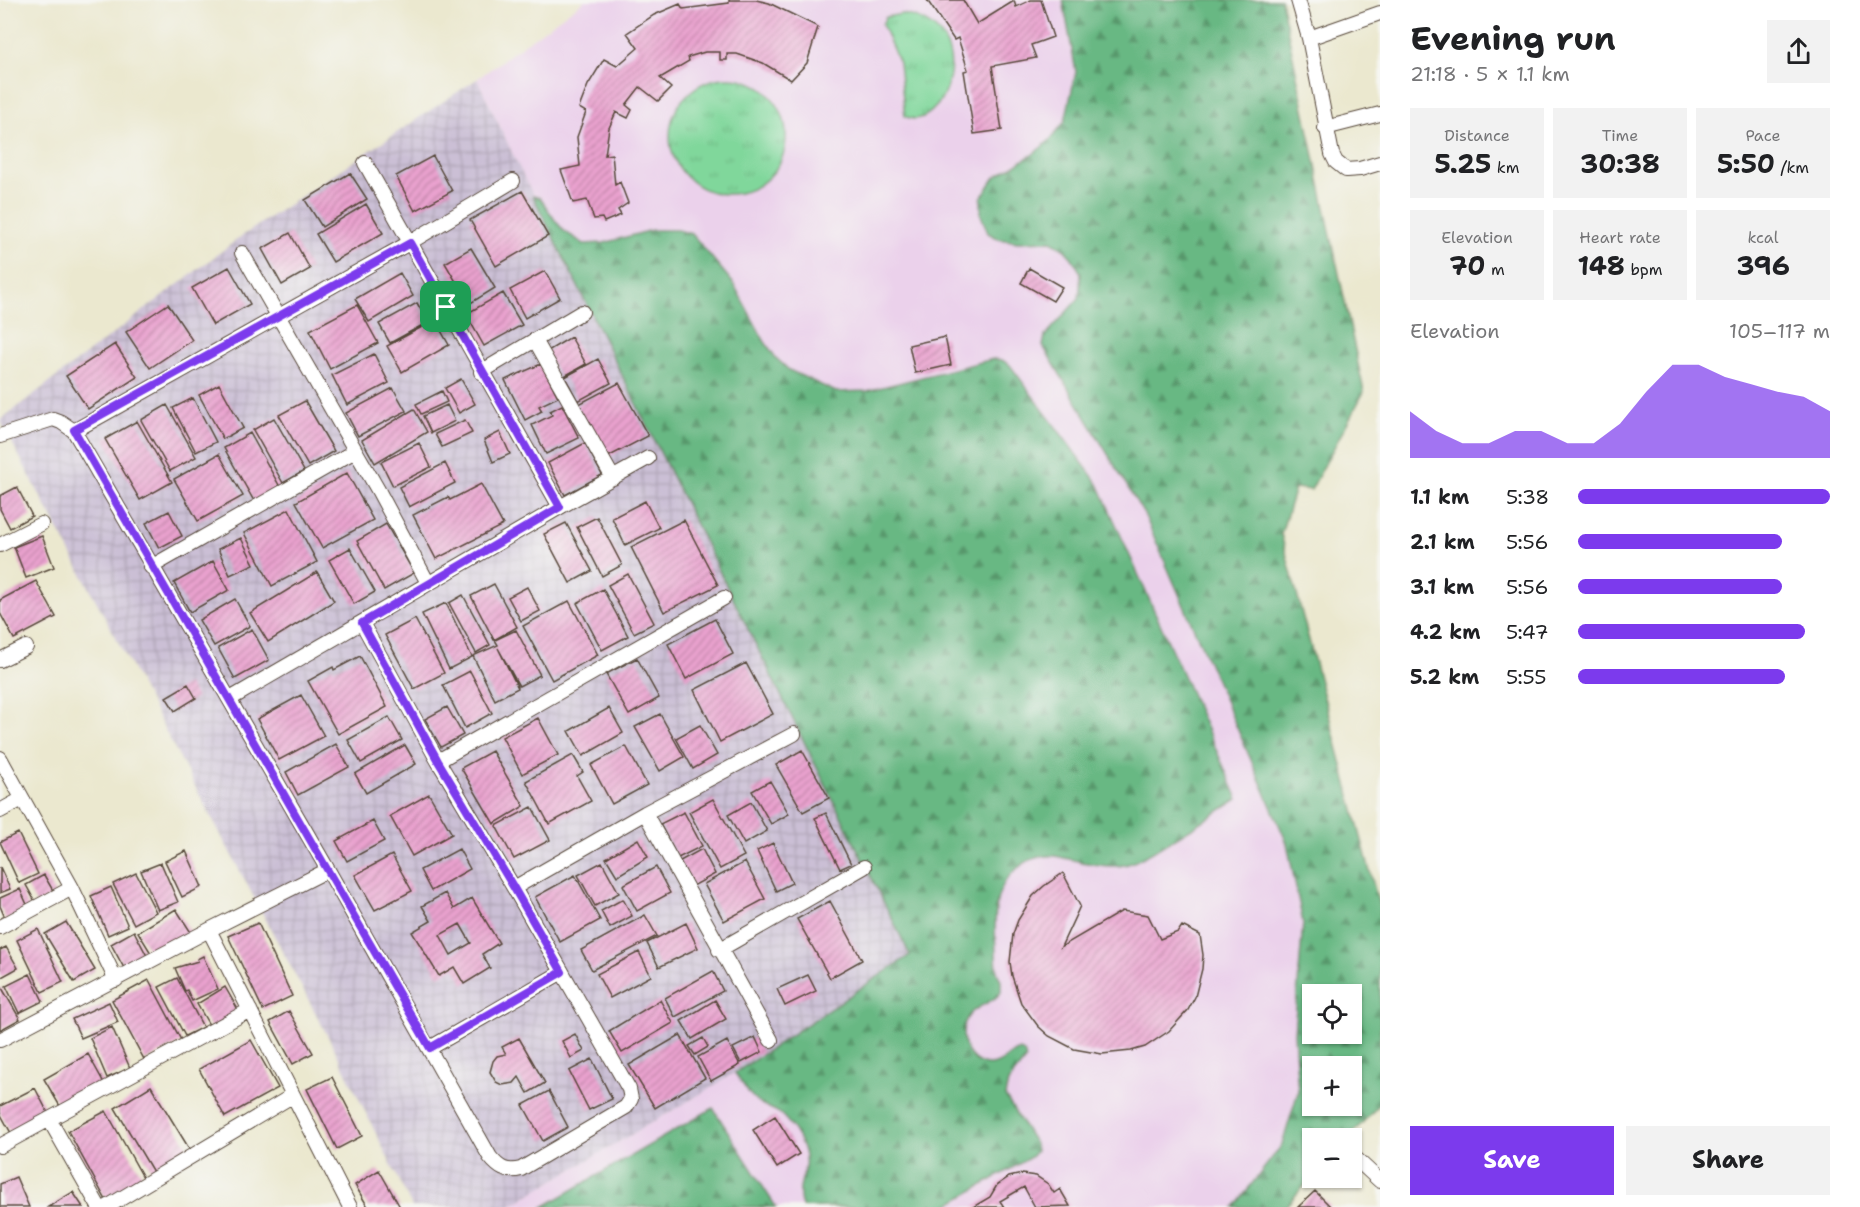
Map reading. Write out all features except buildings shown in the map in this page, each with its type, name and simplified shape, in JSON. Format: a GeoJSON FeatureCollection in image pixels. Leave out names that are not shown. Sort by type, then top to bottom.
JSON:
{"type":"FeatureCollection","features":[{"type":"Feature","properties":{"kind":"street"},"geometry":{"type":"LineString","coordinates":[[1298,0],[1309,38],[1325,128],[1336,162],[1346,170],[1360,169],[1380,163]]}},
{"type":"Feature","properties":{"kind":"street"},"geometry":{"type":"LineString","coordinates":[[1309,38],[1380,13]]}},
{"type":"Feature","properties":{"kind":"street"},"geometry":{"type":"LineString","coordinates":[[1325,128],[1380,114]]}},
{"type":"Feature","properties":{"kind":"street"},"geometry":{"type":"LineString","coordinates":[[364,163],[481,372],[560,507]]}},
{"type":"Feature","properties":{"kind":"street"},"geometry":{"type":"LineString","coordinates":[[74,430],[410,243],[513,181]]}},
{"type":"Feature","properties":{"kind":"street"},"geometry":{"type":"LineString","coordinates":[[242,253],[428,583]]}},
{"type":"Feature","properties":{"kind":"street"},"geometry":{"type":"LineString","coordinates":[[481,372],[582,312]]}},
{"type":"Feature","properties":{"kind":"street"},"geometry":{"type":"LineString","coordinates":[[536,340],[613,478]]}},
{"type":"Feature","properties":{"kind":"street"},"geometry":{"type":"LineString","coordinates":[[0,436],[53,419],[74,430],[496,1165],[513,1171],[521,1169],[626,1107],[631,1099],[627,1085],[438,761],[362,623]]}},
{"type":"Feature","properties":{"kind":"street"},"geometry":{"type":"LineString","coordinates":[[151,567],[355,451]]}},
{"type":"Feature","properties":{"kind":"street"},"geometry":{"type":"LineString","coordinates":[[230,699],[648,458]]}},
{"type":"Feature","properties":{"kind":"street"},"geometry":{"type":"LineString","coordinates":[[0,545],[41,524]]}},
{"type":"Feature","properties":{"kind":"street"},"geometry":{"type":"LineString","coordinates":[[438,761],[724,598]]}},
{"type":"Feature","properties":{"kind":"street"},"geometry":{"type":"LineString","coordinates":[[0,660],[26,647]]}},
{"type":"Feature","properties":{"kind":"street"},"geometry":{"type":"LineString","coordinates":[[514,888],[645,813],[794,734]]}},
{"type":"Feature","properties":{"kind":"street"},"geometry":{"type":"LineString","coordinates":[[0,758],[72,888],[116,980]]}},
{"type":"Feature","properties":{"kind":"street"},"geometry":{"type":"LineString","coordinates":[[0,811],[22,798]]}},
{"type":"Feature","properties":{"kind":"street"},"geometry":{"type":"LineString","coordinates":[[645,813],[771,1040]]}},
{"type":"Feature","properties":{"kind":"street"},"geometry":{"type":"LineString","coordinates":[[720,950],[864,867]]}},
{"type":"Feature","properties":{"kind":"street"},"geometry":{"type":"LineString","coordinates":[[0,1040],[328,870]]}},
{"type":"Feature","properties":{"kind":"street"},"geometry":{"type":"LineString","coordinates":[[0,927],[72,888]]}},
{"type":"Feature","properties":{"kind":"street"},"geometry":{"type":"LineString","coordinates":[[209,930],[350,1207]]}},
{"type":"Feature","properties":{"kind":"street"},"geometry":{"type":"LineString","coordinates":[[430,1048],[562,972]]}},
{"type":"Feature","properties":{"kind":"street"},"geometry":{"type":"LineString","coordinates":[[0,1146],[250,1011]]}},
{"type":"Feature","properties":{"kind":"street"},"geometry":{"type":"LineString","coordinates":[[107,1207],[292,1096]]}},
{"type":"Feature","properties":{"kind":"street"},"geometry":{"type":"LineString","coordinates":[[50,1119],[99,1207]]}},
{"type":"Feature","properties":{"kind":"street"},"geometry":{"type":"LineString","coordinates":[[1362,1164],[1380,1181]]}},
{"type":"Feature","properties":{"kind":"shaded area"},"geometry":{"type":"Polygon","coordinates":[[[585,0],[1281,0],[1364,392],[1311,490],[1295,488],[1281,534],[1380,910],[1380,1102],[1362,1112],[1362,1056],[1302,1056],[1302,1116],[1354,1116],[1331,1128],[1302,1128],[1302,1162],[1283,1207],[508,1207],[714,1086],[910,955],[477,79],[585,0]]]}},
{"type":"Feature","properties":{"kind":"shaded area"},"geometry":{"type":"Polygon","coordinates":[[[477,79],[910,956],[714,1086],[508,1207],[412,1207],[333,1046],[0,420],[239,238],[477,79]]]}},
{"type":"Feature","properties":{"kind":"green space"},"geometry":{"type":"Polygon","coordinates":[[[1063,0],[1281,0],[1364,392],[1311,490],[1295,488],[1281,534],[1380,909],[1380,1104],[1357,1128],[1302,1128],[1302,1188],[1285,1207],[1234,1207],[1282,1145],[1298,1092],[1294,1033],[1303,923],[1287,843],[1145,516],[1043,346],[1045,336],[1079,298],[1081,273],[1062,247],[1051,241],[1018,242],[999,239],[988,233],[981,215],[981,198],[995,177],[1032,155],[1050,140],[1065,121],[1076,72],[1063,0]]]}},
{"type":"Feature","properties":{"kind":"green space"},"geometry":{"type":"Polygon","coordinates":[[[902,14],[928,24],[944,39],[950,58],[949,78],[943,97],[932,111],[919,118],[905,116],[899,63],[882,24],[886,17],[902,14]]]}},
{"type":"Feature","properties":{"kind":"green space"},"geometry":{"type":"Polygon","coordinates":[[[728,78],[750,82],[769,95],[782,114],[786,136],[782,158],[769,177],[750,190],[728,194],[706,190],[687,177],[674,158],[670,136],[674,114],[687,95],[706,82],[728,78]]]}},
{"type":"Feature","properties":{"kind":"green space"},"geometry":{"type":"Polygon","coordinates":[[[533,196],[540,198],[564,231],[584,244],[604,243],[652,230],[678,230],[692,234],[733,283],[776,358],[789,370],[836,392],[867,391],[993,359],[1002,360],[1010,365],[1098,484],[1238,799],[1151,854],[1128,864],[1112,866],[1048,856],[1027,862],[1009,876],[998,897],[996,908],[997,972],[1001,981],[1001,992],[971,1013],[963,1029],[963,1038],[969,1054],[982,1064],[995,1064],[1016,1051],[1024,1052],[1026,1059],[1008,1082],[1005,1096],[1035,1144],[1036,1151],[1031,1157],[945,1207],[802,1207],[800,1191],[805,1159],[800,1142],[783,1116],[754,1099],[735,1073],[910,955],[533,196]]]}},
{"type":"Feature","properties":{"kind":"green space"},"geometry":{"type":"Polygon","coordinates":[[[713,1108],[776,1207],[543,1207],[713,1108]]]}},
{"type":"Feature","properties":{"kind":"route"},"geometry":{"type":"LineString","coordinates":[[410,243],[446,307],[560,507],[362,623],[438,761],[562,972],[430,1048],[74,430],[410,243]]}}]}
